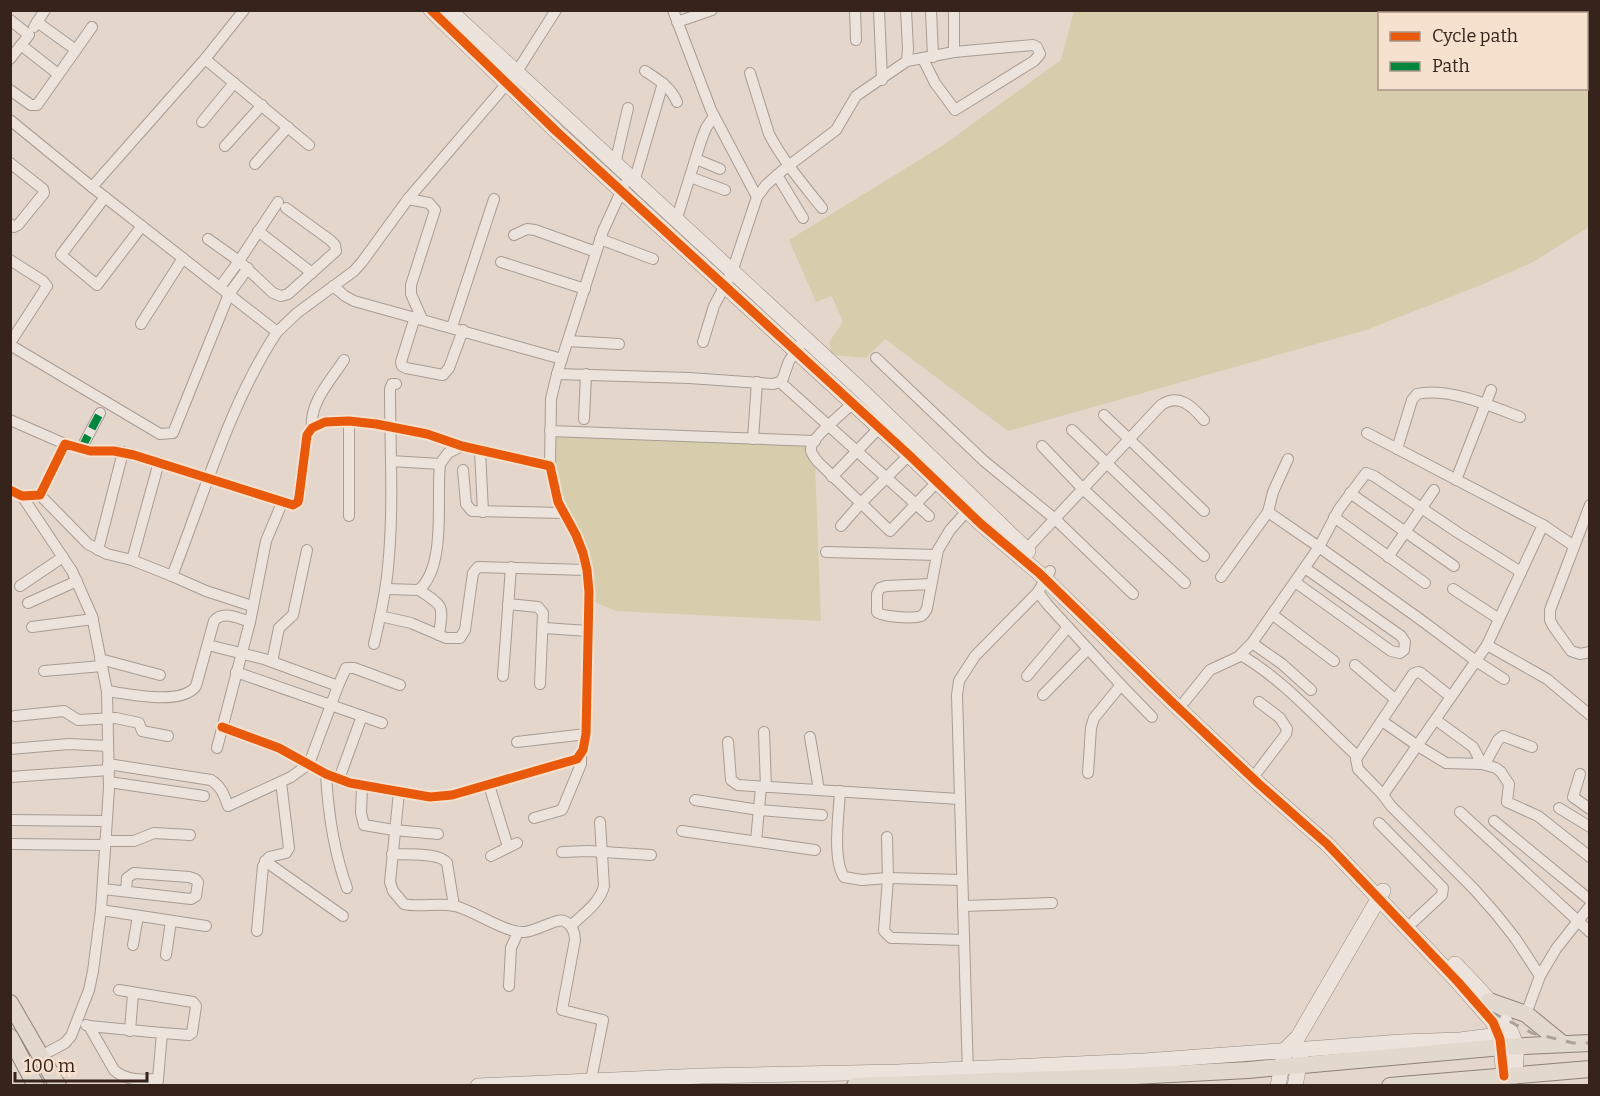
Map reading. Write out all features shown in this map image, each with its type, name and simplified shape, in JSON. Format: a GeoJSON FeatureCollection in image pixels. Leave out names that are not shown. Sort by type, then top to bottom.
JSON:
{"type":"FeatureCollection","features":[{"type":"Feature","properties":{"kind":"main road"},"geometry":{"type":"LineString","coordinates":[[1489,1001],[1526,1014],[1563,1044]]}},
{"type":"Feature","properties":{"kind":"main road"},"geometry":{"type":"LineString","coordinates":[[10,1003],[58,1086]]}},
{"type":"Feature","properties":{"kind":"main road"},"geometry":{"type":"LineString","coordinates":[[10,1037],[36,1086]]}},
{"type":"Feature","properties":{"kind":"main road"},"geometry":{"type":"LineString","coordinates":[[855,1086],[968,1074],[1115,1077],[1248,1070],[1299,1051],[1505,1043],[1590,1043]]}},
{"type":"Feature","properties":{"kind":"main road"},"geometry":{"type":"LineString","coordinates":[[45,1062],[70,1086]]}},
{"type":"Feature","properties":{"kind":"main road"},"geometry":{"type":"LineString","coordinates":[[1390,1086],[1590,1069]]}},
{"type":"Feature","properties":{"kind":"street"},"geometry":{"type":"LineString","coordinates":[[10,59],[45,10]]}},
{"type":"Feature","properties":{"kind":"street"},"geometry":{"type":"LineString","coordinates":[[92,187],[205,59],[244,10]]}},
{"type":"Feature","properties":{"kind":"street"},"geometry":{"type":"LineString","coordinates":[[431,10],[628,183],[728,279],[805,338],[1024,552],[1045,581],[1068,627],[1152,717]]}},
{"type":"Feature","properties":{"kind":"street"},"geometry":{"type":"LineString","coordinates":[[449,10],[511,79],[615,165],[628,183],[676,220],[795,351],[967,511],[1024,552]]}},
{"type":"Feature","properties":{"kind":"street"},"geometry":{"type":"LineString","coordinates":[[172,576],[209,477],[255,369],[277,332],[297,313],[354,271],[362,262],[408,199],[511,79],[556,10]]}},
{"type":"Feature","properties":{"kind":"street"},"geometry":{"type":"LineString","coordinates":[[673,10],[714,116],[757,197]]}},
{"type":"Feature","properties":{"kind":"street"},"geometry":{"type":"LineString","coordinates":[[677,22],[712,10]]}},
{"type":"Feature","properties":{"kind":"street"},"geometry":{"type":"LineString","coordinates":[[855,10],[856,40]]}},
{"type":"Feature","properties":{"kind":"street"},"geometry":{"type":"LineString","coordinates":[[879,10],[882,80]]}},
{"type":"Feature","properties":{"kind":"street"},"geometry":{"type":"LineString","coordinates":[[906,10],[907,61]]}},
{"type":"Feature","properties":{"kind":"street"},"geometry":{"type":"LineString","coordinates":[[703,342],[714,306],[728,279],[757,197],[777,175],[836,130],[856,96],[907,61],[928,58],[954,52],[1033,45],[1037,47],[1040,54],[1034,61],[955,110],[935,83],[928,58],[930,10]]}},
{"type":"Feature","properties":{"kind":"street"},"geometry":{"type":"LineString","coordinates":[[954,10],[954,52]]}},
{"type":"Feature","properties":{"kind":"street"},"geometry":{"type":"LineString","coordinates":[[10,20],[29,35]]}},
{"type":"Feature","properties":{"kind":"street"},"geometry":{"type":"LineString","coordinates":[[37,22],[76,50]]}},
{"type":"Feature","properties":{"kind":"street"},"geometry":{"type":"LineString","coordinates":[[10,90],[31,105],[37,105],[92,27]]}},
{"type":"Feature","properties":{"kind":"street"},"geometry":{"type":"LineString","coordinates":[[21,45],[58,74]]}},
{"type":"Feature","properties":{"kind":"street"},"geometry":{"type":"LineString","coordinates":[[205,59],[309,145]]}},
{"type":"Feature","properties":{"kind":"street"},"geometry":{"type":"LineString","coordinates":[[645,71],[663,83],[676,102]]}},
{"type":"Feature","properties":{"kind":"street"},"geometry":{"type":"LineString","coordinates":[[750,73],[769,134],[789,166],[822,208]]}},
{"type":"Feature","properties":{"kind":"street"},"geometry":{"type":"LineString","coordinates":[[202,122],[234,83]]}},
{"type":"Feature","properties":{"kind":"street"},"geometry":{"type":"LineString","coordinates":[[534,818],[557,813],[566,804],[580,764],[586,734],[589,592],[587,570],[576,535],[563,513],[553,486],[549,466],[551,399],[600,239],[611,210],[628,183],[663,83]]}},
{"type":"Feature","properties":{"kind":"street"},"geometry":{"type":"LineString","coordinates":[[225,146],[262,105]]}},
{"type":"Feature","properties":{"kind":"street"},"geometry":{"type":"LineString","coordinates":[[615,165],[628,108]]}},
{"type":"Feature","properties":{"kind":"street"},"geometry":{"type":"LineString","coordinates":[[676,220],[706,128],[714,116]]}},
{"type":"Feature","properties":{"kind":"street"},"geometry":{"type":"LineString","coordinates":[[10,120],[277,332]]}},
{"type":"Feature","properties":{"kind":"street"},"geometry":{"type":"LineString","coordinates":[[255,164],[288,127]]}},
{"type":"Feature","properties":{"kind":"street"},"geometry":{"type":"LineString","coordinates":[[696,159],[720,169]]}},
{"type":"Feature","properties":{"kind":"street"},"geometry":{"type":"LineString","coordinates":[[10,163],[43,189],[44,193],[18,225],[14,227],[10,224]]}},
{"type":"Feature","properties":{"kind":"street"},"geometry":{"type":"LineString","coordinates":[[777,175],[803,218]]}},
{"type":"Feature","properties":{"kind":"street"},"geometry":{"type":"LineString","coordinates":[[690,177],[725,190]]}},
{"type":"Feature","properties":{"kind":"street"},"geometry":{"type":"LineString","coordinates":[[105,197],[61,255],[88,278],[98,284],[142,226]]}},
{"type":"Feature","properties":{"kind":"street"},"geometry":{"type":"LineString","coordinates":[[408,199],[429,203],[435,210],[411,285],[411,294],[418,318],[403,354],[402,366],[442,375],[449,368],[463,330]]}},
{"type":"Feature","properties":{"kind":"street"},"geometry":{"type":"LineString","coordinates":[[452,327],[494,199]]}},
{"type":"Feature","properties":{"kind":"street"},"geometry":{"type":"LineString","coordinates":[[10,260],[47,286],[10,344],[160,434],[173,433],[229,294],[243,264],[258,231],[282,205],[335,245],[336,251],[288,294],[281,296],[273,293],[243,264],[208,239]]}},
{"type":"Feature","properties":{"kind":"street"},"geometry":{"type":"LineString","coordinates":[[514,235],[527,229],[535,230],[596,252]]}},
{"type":"Feature","properties":{"kind":"street"},"geometry":{"type":"LineString","coordinates":[[258,231],[312,273]]}},
{"type":"Feature","properties":{"kind":"street"},"geometry":{"type":"LineString","coordinates":[[600,239],[652,259]]}},
{"type":"Feature","properties":{"kind":"street"},"geometry":{"type":"LineString","coordinates":[[141,324],[183,258]]}},
{"type":"Feature","properties":{"kind":"street"},"geometry":{"type":"LineString","coordinates":[[501,262],[585,289]]}},
{"type":"Feature","properties":{"kind":"street"},"geometry":{"type":"LineString","coordinates":[[220,287],[243,264]]}},
{"type":"Feature","properties":{"kind":"street"},"geometry":{"type":"LineString","coordinates":[[333,285],[354,301],[562,359]]}},
{"type":"Feature","properties":{"kind":"street"},"geometry":{"type":"LineString","coordinates":[[780,382],[795,351],[805,338]]}},
{"type":"Feature","properties":{"kind":"street"},"geometry":{"type":"LineString","coordinates":[[568,341],[619,344]]}},
{"type":"Feature","properties":{"kind":"street"},"geometry":{"type":"LineString","coordinates":[[876,358],[984,461],[1055,519],[1133,594]]}},
{"type":"Feature","properties":{"kind":"street"},"geometry":{"type":"LineString","coordinates":[[10,420],[81,449],[96,452],[123,452],[209,477],[293,506],[298,502],[305,444],[312,428],[311,420],[315,406],[344,360]]}},
{"type":"Feature","properties":{"kind":"street"},"geometry":{"type":"LineString","coordinates":[[557,374],[772,384],[780,382]]}},
{"type":"Feature","properties":{"kind":"street"},"geometry":{"type":"LineString","coordinates":[[584,419],[586,374]]}},
{"type":"Feature","properties":{"kind":"street"},"geometry":{"type":"LineString","coordinates":[[753,439],[757,382]]}},
{"type":"Feature","properties":{"kind":"street"},"geometry":{"type":"LineString","coordinates":[[780,382],[929,516]]}},
{"type":"Feature","properties":{"kind":"street"},"geometry":{"type":"LineString","coordinates":[[374,644],[386,589],[391,539],[390,389],[392,384],[396,384]]}},
{"type":"Feature","properties":{"kind":"street"},"geometry":{"type":"LineString","coordinates":[[1456,480],[1491,390]]}},
{"type":"Feature","properties":{"kind":"street"},"geometry":{"type":"LineString","coordinates":[[1397,449],[1412,400],[1417,394],[1457,396],[1520,417]]}},
{"type":"Feature","properties":{"kind":"street"},"geometry":{"type":"LineString","coordinates":[[1024,552],[1166,402],[1176,400],[1185,402],[1204,420]]}},
{"type":"Feature","properties":{"kind":"street"},"geometry":{"type":"LineString","coordinates":[[852,404],[811,445],[811,450],[818,462],[832,477],[890,531],[937,482]]}},
{"type":"Feature","properties":{"kind":"street"},"geometry":{"type":"LineString","coordinates":[[81,449],[100,413]]}},
{"type":"Feature","properties":{"kind":"street"},"geometry":{"type":"LineString","coordinates":[[1104,415],[1204,511]]}},
{"type":"Feature","properties":{"kind":"street"},"geometry":{"type":"LineString","coordinates":[[312,428],[326,422],[349,421],[390,427],[427,434],[462,446],[549,466]]}},
{"type":"Feature","properties":{"kind":"street"},"geometry":{"type":"LineString","coordinates":[[349,421],[349,516]]}},
{"type":"Feature","properties":{"kind":"street"},"geometry":{"type":"LineString","coordinates":[[832,477],[879,428]]}},
{"type":"Feature","properties":{"kind":"street"},"geometry":{"type":"LineString","coordinates":[[1072,430],[1204,556]]}},
{"type":"Feature","properties":{"kind":"street"},"geometry":{"type":"LineString","coordinates":[[550,431],[815,441]]}},
{"type":"Feature","properties":{"kind":"street"},"geometry":{"type":"LineString","coordinates":[[1367,433],[1543,525],[1574,546]]}},
{"type":"Feature","properties":{"kind":"street"},"geometry":{"type":"LineString","coordinates":[[40,495],[65,444]]}},
{"type":"Feature","properties":{"kind":"street"},"geometry":{"type":"LineString","coordinates":[[419,590],[431,576],[436,557],[440,464],[448,453],[462,446]]}},
{"type":"Feature","properties":{"kind":"street"},"geometry":{"type":"LineString","coordinates":[[1042,446],[1083,489],[1185,583]]}},
{"type":"Feature","properties":{"kind":"street"},"geometry":{"type":"LineString","coordinates":[[480,450],[483,512]]}},
{"type":"Feature","properties":{"kind":"street"},"geometry":{"type":"LineString","coordinates":[[98,550],[123,452]]}},
{"type":"Feature","properties":{"kind":"street"},"geometry":{"type":"LineString","coordinates":[[841,526],[861,502],[909,455]]}},
{"type":"Feature","properties":{"kind":"street"},"geometry":{"type":"LineString","coordinates":[[1221,577],[1268,512],[1273,492],[1288,459]]}},
{"type":"Feature","properties":{"kind":"street"},"geometry":{"type":"LineString","coordinates":[[391,461],[440,464]]}},
{"type":"Feature","properties":{"kind":"street"},"geometry":{"type":"LineString","coordinates":[[132,560],[159,462]]}},
{"type":"Feature","properties":{"kind":"street"},"geometry":{"type":"LineString","coordinates":[[463,470],[468,509],[483,512],[563,513]]}},
{"type":"Feature","properties":{"kind":"street"},"geometry":{"type":"LineString","coordinates":[[1185,701],[1210,670],[1241,655],[1252,643],[1319,548],[1334,517],[1363,475],[1370,473],[1521,572]]}},
{"type":"Feature","properties":{"kind":"street"},"geometry":{"type":"LineString","coordinates":[[10,490],[22,496],[77,581],[93,619],[107,692],[109,782],[103,889],[93,971],[78,1021],[71,1036],[45,1062]]}},
{"type":"Feature","properties":{"kind":"street"},"geometry":{"type":"LineString","coordinates":[[1388,557],[1434,490]]}},
{"type":"Feature","properties":{"kind":"street"},"geometry":{"type":"LineString","coordinates":[[1350,493],[1454,566]]}},
{"type":"Feature","properties":{"kind":"street"},"geometry":{"type":"LineString","coordinates":[[22,496],[40,495],[82,539],[98,550],[132,560],[206,591],[252,606]]}},
{"type":"Feature","properties":{"kind":"street"},"geometry":{"type":"LineString","coordinates":[[217,748],[250,622],[266,541],[282,503]]}},
{"type":"Feature","properties":{"kind":"street"},"geometry":{"type":"LineString","coordinates":[[1590,505],[1584,533],[1574,546],[1550,610],[1550,620],[1571,651],[1580,654],[1590,652]]}},
{"type":"Feature","properties":{"kind":"street"},"geometry":{"type":"LineString","coordinates":[[931,584],[880,588],[877,594],[877,612],[882,616],[922,616],[927,608],[937,555],[950,530],[967,511]]}},
{"type":"Feature","properties":{"kind":"street"},"geometry":{"type":"LineString","coordinates":[[1268,512],[1421,620],[1476,662],[1504,679]]}},
{"type":"Feature","properties":{"kind":"street"},"geometry":{"type":"LineString","coordinates":[[1334,517],[1425,583]]}},
{"type":"Feature","properties":{"kind":"street"},"geometry":{"type":"LineString","coordinates":[[1383,795],[1487,645],[1543,525]]}},
{"type":"Feature","properties":{"kind":"street"},"geometry":{"type":"LineString","coordinates":[[272,662],[279,628],[291,618],[295,610],[307,550]]}},
{"type":"Feature","properties":{"kind":"street"},"geometry":{"type":"LineString","coordinates":[[826,552],[937,555]]}},
{"type":"Feature","properties":{"kind":"street"},"geometry":{"type":"LineString","coordinates":[[20,586],[63,557]]}},
{"type":"Feature","properties":{"kind":"street"},"geometry":{"type":"LineString","coordinates":[[380,616],[411,623],[451,639],[460,638],[464,635],[473,573],[476,569],[483,566],[587,570]]}},
{"type":"Feature","properties":{"kind":"street"},"geometry":{"type":"LineString","coordinates":[[503,676],[511,567]]}},
{"type":"Feature","properties":{"kind":"street"},"geometry":{"type":"LineString","coordinates":[[1295,582],[1391,651],[1400,653],[1404,650],[1405,642],[1401,636],[1305,568]]}},
{"type":"Feature","properties":{"kind":"street"},"geometry":{"type":"LineString","coordinates":[[28,603],[77,581]]}},
{"type":"Feature","properties":{"kind":"street"},"geometry":{"type":"LineString","coordinates":[[1045,581],[1185,701],[1339,844],[1493,1022],[1505,1043]]}},
{"type":"Feature","properties":{"kind":"street"},"geometry":{"type":"LineString","coordinates":[[478,1086],[591,1080],[898,1072],[968,1074],[959,799],[957,695],[959,681],[975,656],[1045,581]]}},
{"type":"Feature","properties":{"kind":"street"},"geometry":{"type":"LineString","coordinates":[[1045,581],[1258,784],[1414,921],[1479,988],[1508,1028],[1505,1043],[1510,1076]]}},
{"type":"Feature","properties":{"kind":"street"},"geometry":{"type":"LineString","coordinates":[[386,589],[419,590],[439,604],[442,609],[439,635]]}},
{"type":"Feature","properties":{"kind":"street"},"geometry":{"type":"LineString","coordinates":[[1453,589],[1499,619]]}},
{"type":"Feature","properties":{"kind":"street"},"geometry":{"type":"LineString","coordinates":[[508,604],[541,609],[544,628],[540,684]]}},
{"type":"Feature","properties":{"kind":"street"},"geometry":{"type":"LineString","coordinates":[[107,692],[150,697],[186,695],[196,686],[217,617],[226,615],[250,622]]}},
{"type":"Feature","properties":{"kind":"street"},"geometry":{"type":"LineString","coordinates":[[1273,615],[1334,661]]}},
{"type":"Feature","properties":{"kind":"street"},"geometry":{"type":"LineString","coordinates":[[32,627],[93,619]]}},
{"type":"Feature","properties":{"kind":"street"},"geometry":{"type":"LineString","coordinates":[[1026,676],[1068,627]]}},
{"type":"Feature","properties":{"kind":"street"},"geometry":{"type":"LineString","coordinates":[[544,628],[588,631]]}},
{"type":"Feature","properties":{"kind":"street"},"geometry":{"type":"LineString","coordinates":[[1252,643],[1282,664],[1311,690]]}},
{"type":"Feature","properties":{"kind":"street"},"geometry":{"type":"LineString","coordinates":[[208,645],[272,662],[338,686]]}},
{"type":"Feature","properties":{"kind":"street"},"geometry":{"type":"LineString","coordinates":[[1487,645],[1547,679],[1590,715]]}},
{"type":"Feature","properties":{"kind":"street"},"geometry":{"type":"LineString","coordinates":[[1043,695],[1088,649]]}},
{"type":"Feature","properties":{"kind":"street"},"geometry":{"type":"LineString","coordinates":[[1241,655],[1281,682],[1357,756]]}},
{"type":"Feature","properties":{"kind":"street"},"geometry":{"type":"LineString","coordinates":[[44,671],[101,663],[160,675]]}},
{"type":"Feature","properties":{"kind":"street"},"geometry":{"type":"LineString","coordinates":[[1355,665],[1396,700]]}},
{"type":"Feature","properties":{"kind":"street"},"geometry":{"type":"LineString","coordinates":[[10,777],[108,766],[211,780],[218,784],[224,792],[228,806],[281,782],[309,764],[344,670],[350,667],[400,685]]}},
{"type":"Feature","properties":{"kind":"street"},"geometry":{"type":"LineString","coordinates":[[236,672],[382,723]]}},
{"type":"Feature","properties":{"kind":"street"},"geometry":{"type":"LineString","coordinates":[[1451,697],[1418,672],[1413,674],[1357,756],[1356,763],[1358,769],[1391,806],[1496,914],[1540,976]]}},
{"type":"Feature","properties":{"kind":"street"},"geometry":{"type":"LineString","coordinates":[[1088,773],[1091,728],[1094,718],[1121,685]]}},
{"type":"Feature","properties":{"kind":"street"},"geometry":{"type":"LineString","coordinates":[[1258,771],[1286,734],[1287,729],[1280,718],[1259,702]]}},
{"type":"Feature","properties":{"kind":"street"},"geometry":{"type":"LineString","coordinates":[[15,716],[64,711],[78,720],[116,718],[130,720],[139,723],[142,731],[168,736]]}},
{"type":"Feature","properties":{"kind":"street"},"geometry":{"type":"LineString","coordinates":[[339,779],[362,716]]}},
{"type":"Feature","properties":{"kind":"street"},"geometry":{"type":"LineString","coordinates":[[1436,720],[1473,747],[1484,764]]}},
{"type":"Feature","properties":{"kind":"street"},"geometry":{"type":"LineString","coordinates":[[1382,721],[1446,763],[1484,764],[1496,768],[1508,780],[1507,802],[1538,816],[1590,857]]}},
{"type":"Feature","properties":{"kind":"street"},"geometry":{"type":"LineString","coordinates":[[222,727],[279,748],[339,779],[399,792],[441,796],[573,761],[581,754]]}},
{"type":"Feature","properties":{"kind":"street"},"geometry":{"type":"LineString","coordinates":[[756,841],[763,787],[764,732]]}},
{"type":"Feature","properties":{"kind":"street"},"geometry":{"type":"LineString","coordinates":[[517,742],[586,734]]}},
{"type":"Feature","properties":{"kind":"street"},"geometry":{"type":"LineString","coordinates":[[1484,764],[1498,740],[1503,736],[1533,747]]}},
{"type":"Feature","properties":{"kind":"street"},"geometry":{"type":"LineString","coordinates":[[810,737],[819,790]]}},
{"type":"Feature","properties":{"kind":"street"},"geometry":{"type":"LineString","coordinates":[[728,742],[731,780],[738,785],[959,799]]}},
{"type":"Feature","properties":{"kind":"street"},"geometry":{"type":"LineString","coordinates":[[10,749],[69,744],[108,746]]}},
{"type":"Feature","properties":{"kind":"street"},"geometry":{"type":"LineString","coordinates":[[326,774],[328,802],[340,866],[347,888]]}},
{"type":"Feature","properties":{"kind":"street"},"geometry":{"type":"LineString","coordinates":[[1580,774],[1573,797],[1590,809]]}},
{"type":"Feature","properties":{"kind":"street"},"geometry":{"type":"LineString","coordinates":[[109,782],[204,796]]}},
{"type":"Feature","properties":{"kind":"street"},"geometry":{"type":"LineString","coordinates":[[257,931],[262,873],[266,861],[269,857],[286,853],[289,848],[281,782]]}},
{"type":"Feature","properties":{"kind":"street"},"geometry":{"type":"LineString","coordinates":[[489,785],[513,845],[491,856]]}},
{"type":"Feature","properties":{"kind":"street"},"geometry":{"type":"LineString","coordinates":[[363,786],[361,813],[364,825],[438,834]]}},
{"type":"Feature","properties":{"kind":"street"},"geometry":{"type":"LineString","coordinates":[[840,791],[838,858],[844,877],[862,880],[888,878],[962,880]]}},
{"type":"Feature","properties":{"kind":"street"},"geometry":{"type":"LineString","coordinates":[[399,792],[390,882],[398,900],[410,906],[454,906],[518,932],[535,931],[559,921],[571,926],[575,933],[575,940],[561,1010],[603,1020],[591,1080]]}},
{"type":"Feature","properties":{"kind":"street"},"geometry":{"type":"LineString","coordinates":[[695,800],[759,810],[822,815]]}},
{"type":"Feature","properties":{"kind":"street"},"geometry":{"type":"LineString","coordinates":[[1559,808],[1590,827]]}},
{"type":"Feature","properties":{"kind":"street"},"geometry":{"type":"LineString","coordinates":[[1460,812],[1590,932]]}},
{"type":"Feature","properties":{"kind":"street"},"geometry":{"type":"LineString","coordinates":[[10,820],[106,821]]}},
{"type":"Feature","properties":{"kind":"street"},"geometry":{"type":"LineString","coordinates":[[1494,821],[1590,900]]}},
{"type":"Feature","properties":{"kind":"street"},"geometry":{"type":"LineString","coordinates":[[571,926],[598,900],[603,892],[600,822]]}},
{"type":"Feature","properties":{"kind":"street"},"geometry":{"type":"LineString","coordinates":[[1379,823],[1443,888],[1442,895],[1414,921]]}},
{"type":"Feature","properties":{"kind":"street"},"geometry":{"type":"LineString","coordinates":[[682,831],[815,850]]}},
{"type":"Feature","properties":{"kind":"street"},"geometry":{"type":"LineString","coordinates":[[10,844],[134,841],[154,833],[190,835]]}},
{"type":"Feature","properties":{"kind":"street"},"geometry":{"type":"LineString","coordinates":[[887,837],[888,878],[884,931],[886,934],[897,938],[964,940]]}},
{"type":"Feature","properties":{"kind":"street"},"geometry":{"type":"LineString","coordinates":[[562,852],[651,855]]}},
{"type":"Feature","properties":{"kind":"street"},"geometry":{"type":"LineString","coordinates":[[392,854],[436,856],[444,859],[447,863],[454,906]]}},
{"type":"Feature","properties":{"kind":"street"},"geometry":{"type":"LineString","coordinates":[[266,861],[343,916]]}},
{"type":"Feature","properties":{"kind":"street"},"geometry":{"type":"LineString","coordinates":[[103,889],[191,899],[195,896],[198,882],[189,877],[134,873],[128,878],[126,891]]}},
{"type":"Feature","properties":{"kind":"street"},"geometry":{"type":"LineString","coordinates":[[1295,1086],[1299,1051],[1381,894]]}},
{"type":"Feature","properties":{"kind":"street"},"geometry":{"type":"LineString","coordinates":[[963,906],[1052,903]]}},
{"type":"Feature","properties":{"kind":"street"},"geometry":{"type":"LineString","coordinates":[[1526,1014],[1540,976],[1556,949],[1590,906]]}},
{"type":"Feature","properties":{"kind":"street"},"geometry":{"type":"LineString","coordinates":[[101,910],[206,926]]}},
{"type":"Feature","properties":{"kind":"street"},"geometry":{"type":"LineString","coordinates":[[133,945],[138,916]]}},
{"type":"Feature","properties":{"kind":"street"},"geometry":{"type":"LineString","coordinates":[[166,955],[171,921]]}},
{"type":"Feature","properties":{"kind":"street"},"geometry":{"type":"LineString","coordinates":[[509,986],[511,948],[518,932]]}},
{"type":"Feature","properties":{"kind":"street"},"geometry":{"type":"LineString","coordinates":[[78,1021],[89,1026],[130,1031],[189,1035],[192,1033],[196,1006],[190,1001],[119,990]]}},
{"type":"Feature","properties":{"kind":"street"},"geometry":{"type":"LineString","coordinates":[[130,1031],[134,993]]}},
{"type":"Feature","properties":{"kind":"street"},"geometry":{"type":"LineString","coordinates":[[89,1026],[114,1070],[120,1075],[128,1079],[158,1082],[162,1033]]}},
{"type":"Feature","properties":{"kind":"street"},"geometry":{"type":"LineString","coordinates":[[1278,1086],[1283,1058],[1299,1051]]}},
{"type":"Feature","properties":{"kind":"shaded area"},"geometry":{"type":"Polygon","coordinates":[[[1074,11],[1589,11],[1589,227],[1533,262],[1366,330],[1008,431],[885,339],[866,358],[834,355],[829,342],[843,322],[832,296],[816,302],[789,240],[942,146],[1061,60],[1074,11]]]}},
{"type":"Feature","properties":{"kind":"shaded area"},"geometry":{"type":"Polygon","coordinates":[[[556,432],[809,438],[815,463],[821,621],[616,611],[595,602],[589,554],[555,477],[556,432]]]}},
{"type":"Feature","properties":{"kind":"railway"},"geometry":{"type":"LineString","coordinates":[[432,10],[1332,852],[1474,1003],[1532,1033],[1573,1043],[1590,1043]]}},
{"type":"Feature","properties":{"kind":"marked path"},"geometry":{"type":"LineString","coordinates":[[81,449],[100,413]]}},
{"type":"Feature","properties":{"kind":"cycle path"},"geometry":{"type":"LineString","coordinates":[[431,10],[556,131],[981,524],[1039,573],[1259,784],[1327,844],[1493,1022],[1500,1039],[1504,1076]]}},
{"type":"Feature","properties":{"kind":"cycle path"},"geometry":{"type":"LineString","coordinates":[[10,490],[22,496],[40,495],[65,444],[90,451],[114,451],[134,455],[293,505],[298,502],[307,435],[312,428],[325,422],[349,421],[376,424],[427,434],[462,446],[550,466],[558,502],[576,535],[587,570],[589,592],[586,734],[583,750],[577,759],[452,795],[430,797],[350,783],[326,774],[279,748],[222,727]]}}]}
